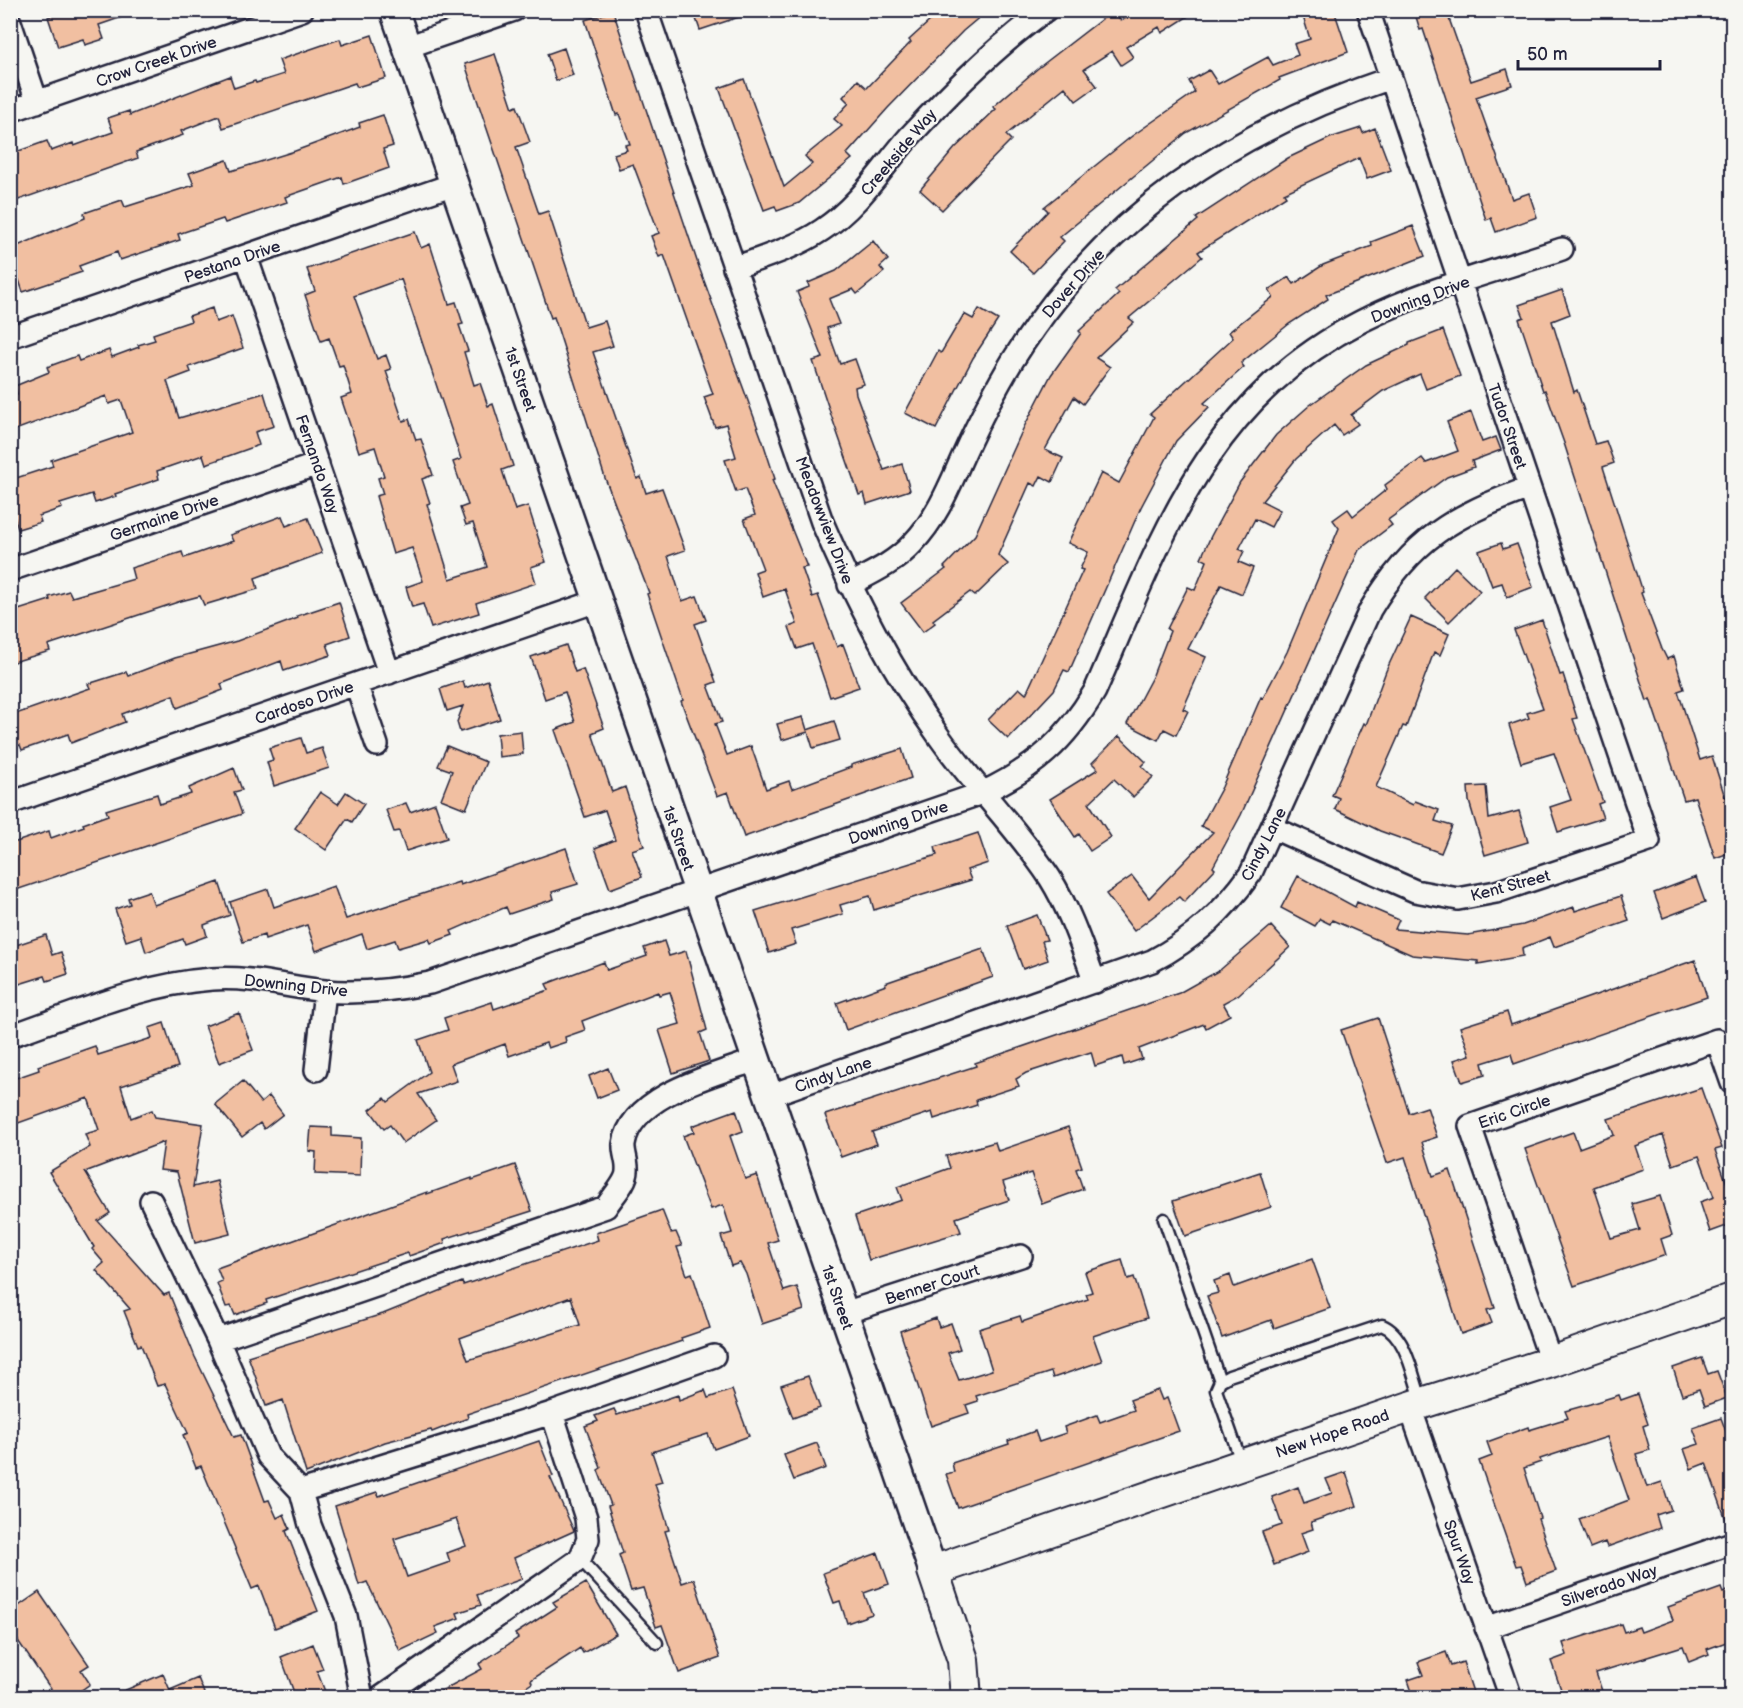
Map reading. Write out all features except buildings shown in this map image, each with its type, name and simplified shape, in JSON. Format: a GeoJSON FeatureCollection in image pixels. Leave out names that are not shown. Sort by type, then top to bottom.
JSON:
{"type":"FeatureCollection","features":[{"type":"Feature","properties":{"kind":"main road","name":"New Hope Road"},"geometry":{"type":"LineString","coordinates":[[933,1571],[1416,1405],[1731,1305]]}},
{"type":"Feature","properties":{"kind":"main road","name":"1st Street"},"geometry":{"type":"LineString","coordinates":[[933,1571],[964,1666],[966,1698]]}},
{"type":"Feature","properties":{"kind":"street","name":"Crow Creek Drive"},"geometry":{"type":"LineString","coordinates":[[10,111],[302,10]]}},
{"type":"Feature","properties":{"kind":"street","name":"1st Street"},"geometry":{"type":"LineString","coordinates":[[394,10],[933,1571]]}},
{"type":"Feature","properties":{"kind":"street"},"geometry":{"type":"LineString","coordinates":[[407,48],[514,10]]}},
{"type":"Feature","properties":{"kind":"street","name":"Meadowview Drive"},"geometry":{"type":"LineString","coordinates":[[646,10],[822,522],[849,585],[903,684],[940,739],[1017,833],[1051,880],[1071,918],[1095,982]]}},
{"type":"Feature","properties":{"kind":"street","name":"Creekside Way"},"geometry":{"type":"LineString","coordinates":[[734,268],[793,247],[823,230],[850,208],[946,97],[987,58],[1047,10]]}},
{"type":"Feature","properties":{"kind":"street","name":"Tudor Street"},"geometry":{"type":"LineString","coordinates":[[1368,10],[1649,841]]}},
{"type":"Feature","properties":{"kind":"street"},"geometry":{"type":"LineString","coordinates":[[10,22],[37,102]]}},
{"type":"Feature","properties":{"kind":"street","name":"Dover Drive"},"geometry":{"type":"LineString","coordinates":[[849,585],[887,565],[912,544],[926,527],[941,504],[985,409],[1013,359],[1046,312],[1114,236],[1157,199],[1241,141],[1292,115],[1390,78]]}},
{"type":"Feature","properties":{"kind":"street","name":"Pestana Drive"},"geometry":{"type":"LineString","coordinates":[[10,337],[454,184]]}},
{"type":"Feature","properties":{"kind":"street","name":"Downing Drive"},"geometry":{"type":"LineString","coordinates":[[10,1036],[140,991],[176,983],[214,979],[251,979],[325,991],[395,990],[430,982],[982,793],[1013,778],[1040,759],[1080,716],[1095,691],[1173,513],[1196,474],[1222,437],[1252,403],[1316,349],[1361,322],[1402,303],[1562,249]]}},
{"type":"Feature","properties":{"kind":"street","name":"Fernando Way"},"geometry":{"type":"LineString","coordinates":[[246,256],[389,673]]}},
{"type":"Feature","properties":{"kind":"street","name":"Germaine Drive"},"geometry":{"type":"LineString","coordinates":[[10,570],[318,464]]}},
{"type":"Feature","properties":{"kind":"street","name":"Cindy Lane"},"geometry":{"type":"LineString","coordinates":[[768,1096],[1152,961],[1182,945],[1207,926],[1231,901],[1251,873],[1370,610],[1384,586],[1424,542],[1452,521],[1480,506],[1529,488]]}},
{"type":"Feature","properties":{"kind":"street","name":"Cardoso Drive"},"geometry":{"type":"LineString","coordinates":[[10,803],[597,601]]}},
{"type":"Feature","properties":{"kind":"street"},"geometry":{"type":"LineString","coordinates":[[356,684],[377,745]]}},
{"type":"Feature","properties":{"kind":"street","name":"Kent Street"},"geometry":{"type":"LineString","coordinates":[[1273,828],[1415,891],[1458,899],[1496,892],[1649,841]]}},
{"type":"Feature","properties":{"kind":"street"},"geometry":{"type":"LineString","coordinates":[[316,1070],[325,991]]}},
{"type":"Feature","properties":{"kind":"street","name":"Eric Circle"},"geometry":{"type":"LineString","coordinates":[[1551,1362],[1470,1126],[1717,1040],[1732,1083]]}},
{"type":"Feature","properties":{"kind":"street"},"geometry":{"type":"LineString","coordinates":[[218,1340],[606,1207],[627,1174],[624,1144],[632,1123],[652,1104],[680,1088],[756,1060]]}},
{"type":"Feature","properties":{"kind":"street"},"geometry":{"type":"LineString","coordinates":[[151,1201],[218,1340],[268,1456],[301,1491],[310,1525],[346,1616],[362,1698]]}},
{"type":"Feature","properties":{"kind":"street","name":"Benner Court"},"geometry":{"type":"LineString","coordinates":[[844,1313],[1022,1256]]}},
{"type":"Feature","properties":{"kind":"street"},"geometry":{"type":"LineString","coordinates":[[301,1491],[552,1413],[714,1356]]}},
{"type":"Feature","properties":{"kind":"street","name":"Spur Way"},"geometry":{"type":"LineString","coordinates":[[1416,1405],[1486,1628],[1511,1698]]}},
{"type":"Feature","properties":{"kind":"street"},"geometry":{"type":"LineString","coordinates":[[380,1698],[580,1559],[588,1539],[586,1518],[552,1413]]}},
{"type":"Feature","properties":{"kind":"street","name":"Silverado Way"},"geometry":{"type":"LineString","coordinates":[[1486,1628],[1732,1543]]}},
{"type":"Feature","properties":{"kind":"lane"},"geometry":{"type":"LineString","coordinates":[[1164,1219],[1220,1381]]}},
{"type":"Feature","properties":{"kind":"lane"},"geometry":{"type":"LineString","coordinates":[[1242,1464],[1218,1399],[1216,1390],[1220,1381],[1382,1324],[1392,1329],[1399,1338],[1416,1405]]}},
{"type":"Feature","properties":{"kind":"lane"},"geometry":{"type":"LineString","coordinates":[[580,1559],[657,1642]]}}]}
